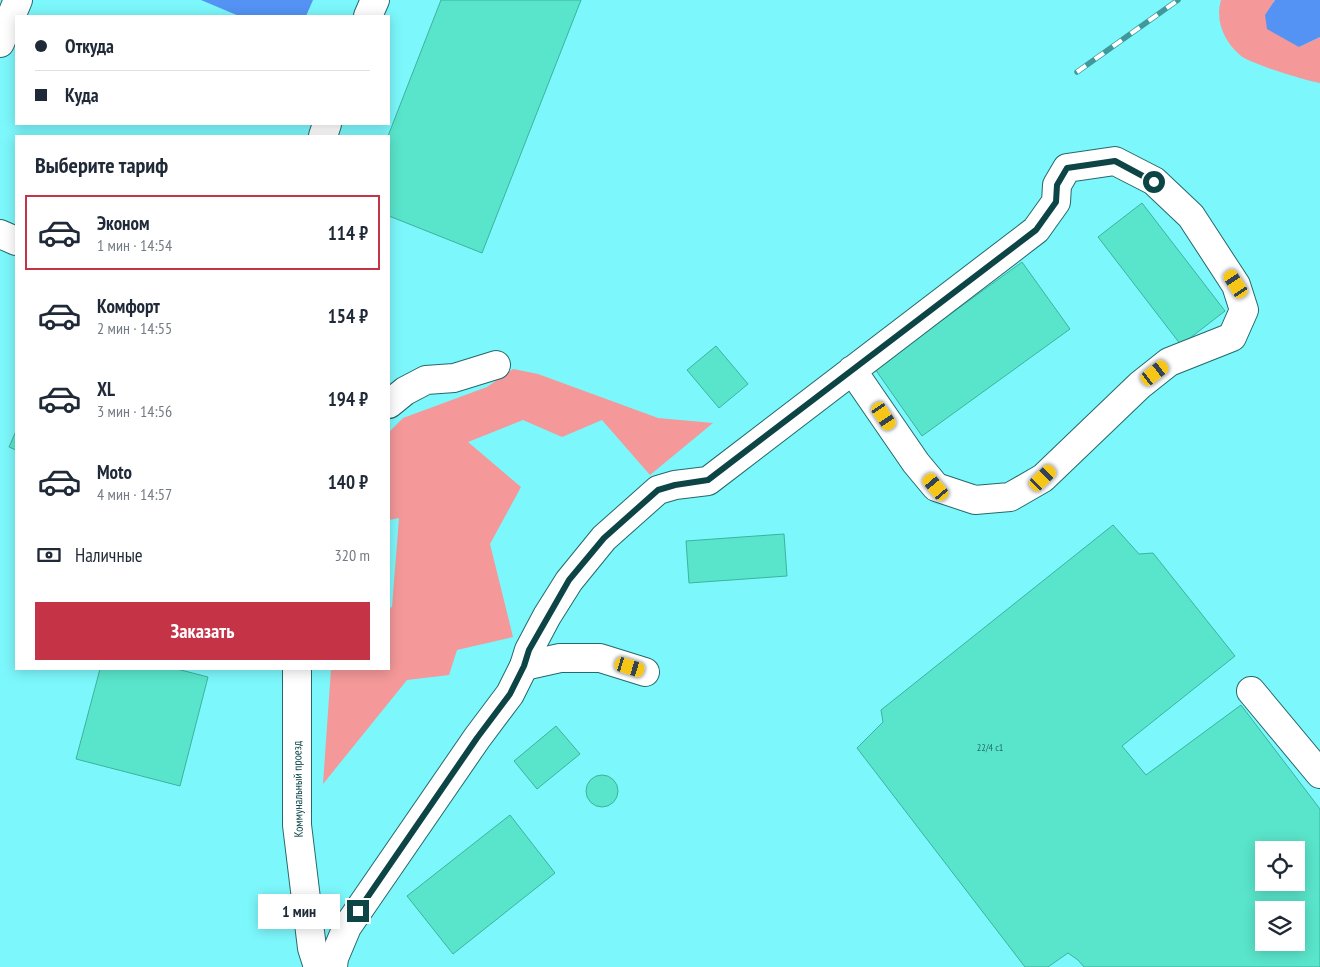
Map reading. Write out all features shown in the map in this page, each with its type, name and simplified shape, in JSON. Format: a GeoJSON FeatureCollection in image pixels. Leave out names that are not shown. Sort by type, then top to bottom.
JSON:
{"type":"FeatureCollection","features":[{"type":"Feature","properties":{"kind":"street"},"geometry":{"type":"LineString","coordinates":[[0,42],[18,0]]}},
{"type":"Feature","properties":{"kind":"street"},"geometry":{"type":"LineString","coordinates":[[368,15],[375,0]]}},
{"type":"Feature","properties":{"kind":"street"},"geometry":{"type":"LineString","coordinates":[[333,967],[334,958],[346,927],[477,738],[510,694],[524,666],[529,650],[569,580],[604,538],[658,490],[675,485],[708,480],[852,370],[1036,230],[1056,202],[1057,185],[1067,168],[1115,161],[1154,182],[1191,216],[1236,284],[1244,310],[1232,337],[1169,362],[1140,385],[1043,478],[1010,497],[974,500],[936,487],[916,463],[852,370]]}},
{"type":"Feature","properties":{"kind":"street"},"geometry":{"type":"LineString","coordinates":[[0,234],[15,241]]}},
{"type":"Feature","properties":{"kind":"street"},"geometry":{"type":"LineString","coordinates":[[390,403],[405,391],[426,380],[454,378],[496,365]]}},
{"type":"Feature","properties":{"kind":"street"},"geometry":{"type":"LineString","coordinates":[[524,666],[560,658],[600,658],[645,672]]}},
{"type":"Feature","properties":{"kind":"street","name":"Коммунальный проезд"},"geometry":{"type":"LineString","coordinates":[[296,670],[297,825],[312,948],[318,967]]}},
{"type":"Feature","properties":{"kind":"street"},"geometry":{"type":"LineString","coordinates":[[1250,691],[1320,774]]}},
{"type":"Feature","properties":{"kind":"street"},"geometry":{"type":"LineString","coordinates":[[308,914],[328,927],[346,927]]}},
{"type":"Feature","properties":{"kind":"shaded area"},"geometry":{"type":"Polygon","coordinates":[[[1221,0],[1275,0],[1273,2],[1299,47],[1320,37],[1320,83],[1265,67],[1240,55],[1229,43],[1222,30],[1219,15],[1221,0]]]}},
{"type":"Feature","properties":{"kind":"shaded area"},"geometry":{"type":"Polygon","coordinates":[[[513,369],[538,374],[658,418],[713,423],[650,475],[602,420],[562,437],[523,420],[468,442],[521,487],[490,544],[513,637],[457,650],[449,675],[407,680],[323,784],[331,670],[390,670],[390,608],[392,607],[399,518],[390,520],[390,431],[403,418],[487,387],[513,369]]]}},
{"type":"Feature","properties":{"kind":"water"},"geometry":{"type":"Polygon","coordinates":[[[201,0],[313,0],[306,15],[237,15],[201,0]]]}},
{"type":"Feature","properties":{"kind":"water"},"geometry":{"type":"Polygon","coordinates":[[[1275,0],[1320,0],[1320,37],[1299,47],[1267,29],[1265,15],[1275,0]]]}},
{"type":"Feature","properties":{"kind":"building"},"geometry":{"type":"Polygon","coordinates":[[[441,0],[581,0],[482,253],[390,216],[390,135],[388,135],[441,0]]]}},
{"type":"Feature","properties":{"kind":"building"},"geometry":{"type":"Polygon","coordinates":[[[1142,203],[1225,311],[1181,345],[1098,237],[1142,203]]]}},
{"type":"Feature","properties":{"kind":"building"},"geometry":{"type":"Polygon","coordinates":[[[1022,262],[1070,329],[922,436],[875,369],[1022,262]]]}},
{"type":"Feature","properties":{"kind":"building"},"geometry":{"type":"Polygon","coordinates":[[[716,346],[748,384],[719,408],[687,370],[716,346]]]}},
{"type":"Feature","properties":{"kind":"building"},"geometry":{"type":"Polygon","coordinates":[[[15,433],[15,450],[9,447],[15,433]]]}},
{"type":"Feature","properties":{"kind":"building"},"geometry":{"type":"Polygon","coordinates":[[[1113,525],[1139,554],[1153,553],[1235,656],[1122,746],[1146,775],[1241,705],[1320,809],[1320,967],[1084,967],[1068,953],[1048,967],[1025,967],[857,748],[883,722],[881,710],[1113,525]]]}},
{"type":"Feature","properties":{"kind":"building"},"geometry":{"type":"Polygon","coordinates":[[[784,534],[787,576],[689,583],[686,541],[784,534]]]}},
{"type":"Feature","properties":{"kind":"building"},"geometry":{"type":"Polygon","coordinates":[[[100,670],[181,670],[208,677],[180,786],[76,759],[100,670]]]}},
{"type":"Feature","properties":{"kind":"building"},"geometry":{"type":"Polygon","coordinates":[[[556,726],[580,754],[537,789],[514,761],[556,726]]]}},
{"type":"Feature","properties":{"kind":"building"},"geometry":{"type":"Polygon","coordinates":[[[602,775],[608,776],[613,780],[617,785],[617,797],[613,802],[608,806],[602,807],[596,806],[591,802],[587,797],[586,791],[587,785],[591,780],[596,776],[602,775]]]}},
{"type":"Feature","properties":{"kind":"building"},"geometry":{"type":"Polygon","coordinates":[[[510,815],[555,873],[453,954],[407,896],[510,815]]]}},
{"type":"Feature","properties":{"kind":"railway"},"geometry":{"type":"LineString","coordinates":[[1077,72],[1178,0]]}},
{"type":"Feature","properties":{"kind":"route"},"geometry":{"type":"LineString","coordinates":[[358,911],[477,738],[510,694],[524,666],[529,650],[547,616],[569,580],[604,538],[658,490],[675,485],[708,480],[1036,230],[1056,202],[1057,185],[1067,168],[1115,161],[1154,182]]}}]}
